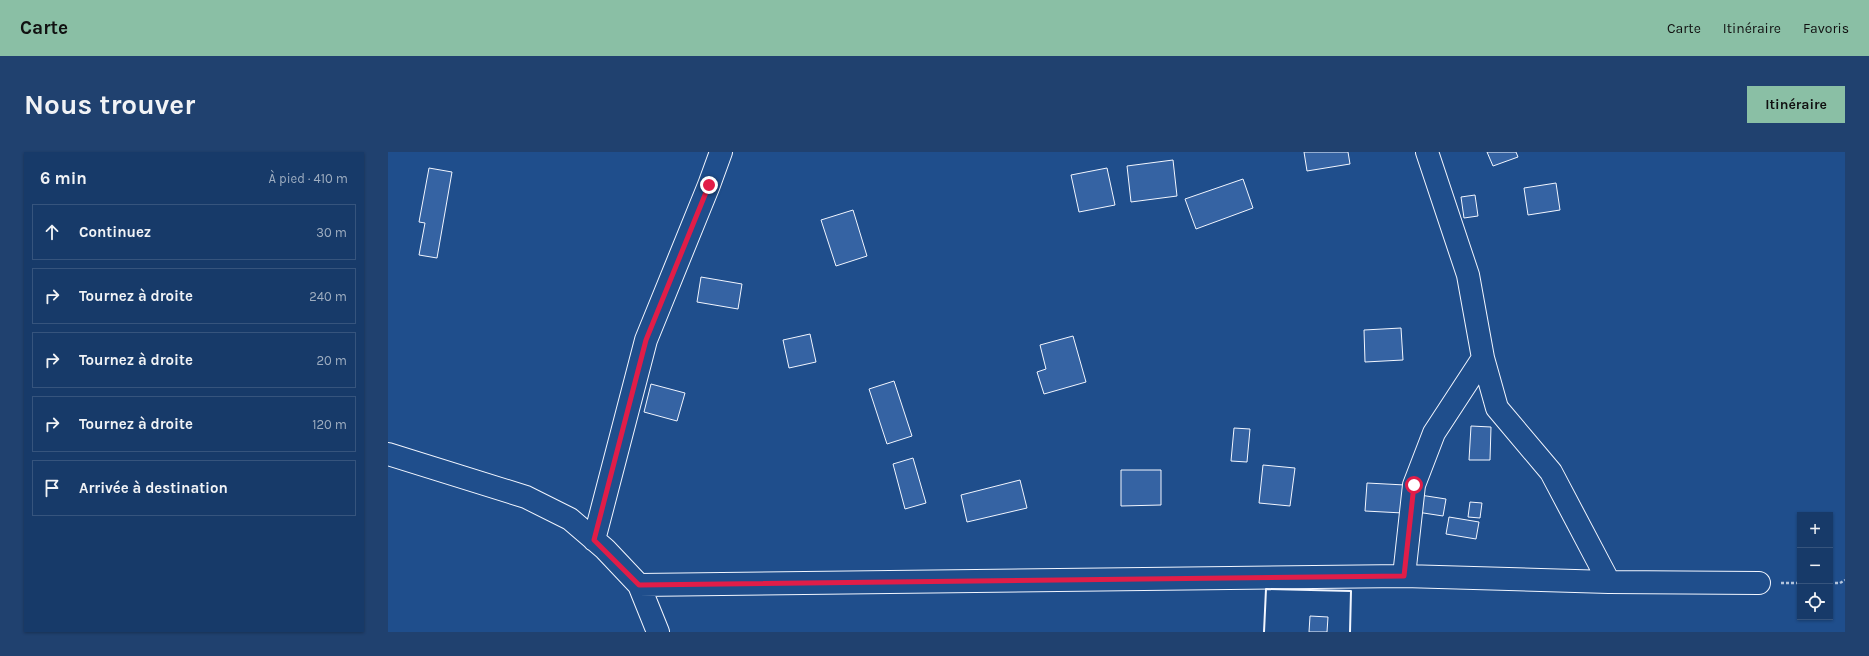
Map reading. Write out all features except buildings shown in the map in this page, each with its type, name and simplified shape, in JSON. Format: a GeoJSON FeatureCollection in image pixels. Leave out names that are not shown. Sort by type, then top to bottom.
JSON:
{"type":"FeatureCollection","features":[{"type":"Feature","properties":{"kind":"street"},"geometry":{"type":"LineString","coordinates":[[594,540],[646,340],[721,152]]}},
{"type":"Feature","properties":{"kind":"street"},"geometry":{"type":"LineString","coordinates":[[1427,152],[1468,275],[1483,358],[1497,408],[1551,472],[1609,582]]}},
{"type":"Feature","properties":{"kind":"street"},"geometry":{"type":"LineString","coordinates":[[1404,576],[1414,485],[1434,433],[1483,358]]}},
{"type":"Feature","properties":{"kind":"street"},"geometry":{"type":"LineString","coordinates":[[388,454],[526,497],[570,519],[594,540],[639,585],[658,632]]}},
{"type":"Feature","properties":{"kind":"street"},"geometry":{"type":"LineString","coordinates":[[639,585],[1404,576],[1609,582],[1759,583]]}},
{"type":"Feature","properties":{"kind":"path"},"geometry":{"type":"LineString","coordinates":[[1833,583],[1840,583],[1845,580]]}},
{"type":"Feature","properties":{"kind":"wall"},"geometry":{"type":"LineString","coordinates":[[1264,632],[1266,589],[1351,591],[1350,632]]}},
{"type":"Feature","properties":{"kind":"route"},"geometry":{"type":"LineString","coordinates":[[709,185],[646,340],[594,540],[605,549],[639,585],[1404,576],[1414,485]]}}]}
